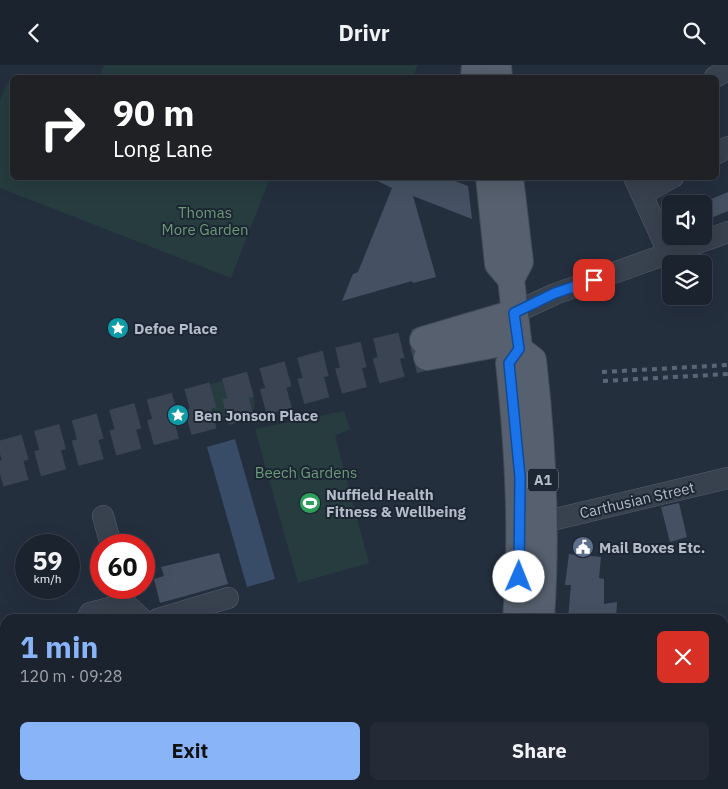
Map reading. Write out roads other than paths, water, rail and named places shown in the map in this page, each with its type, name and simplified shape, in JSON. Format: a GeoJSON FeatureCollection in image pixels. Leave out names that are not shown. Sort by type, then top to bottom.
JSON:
{"type":"FeatureCollection","features":[{"type":"Feature","properties":{"kind":"main road"},"geometry":{"type":"LineString","coordinates":[[489,180],[498,265],[511,279]]}},
{"type":"Feature","properties":{"kind":"main road"},"geometry":{"type":"LineString","coordinates":[[510,180],[520,262],[511,279],[519,345],[425,348],[514,313]]}},
{"type":"Feature","properties":{"kind":"main road","name":"A1"},"geometry":{"type":"LineString","coordinates":[[516,614],[520,557],[520,477],[509,363],[519,345],[533,360],[545,519],[541,614]]}},
{"type":"Feature","properties":{"kind":"street"},"geometry":{"type":"LineString","coordinates":[[661,180],[638,186],[670,254]]}},
{"type":"Feature","properties":{"kind":"street"},"geometry":{"type":"LineString","coordinates":[[514,313],[555,293],[728,232]]}},
{"type":"Feature","properties":{"kind":"street","name":"Carthusian Street"},"geometry":{"type":"LineString","coordinates":[[545,519],[556,519],[728,478]]}},
{"type":"Feature","properties":{"kind":"street"},"geometry":{"type":"LineString","coordinates":[[103,516],[108,534]]}},
{"type":"Feature","properties":{"kind":"street"},"geometry":{"type":"LineString","coordinates":[[175,614],[228,598]]}},
{"type":"Feature","properties":{"kind":"street"},"geometry":{"type":"LineString","coordinates":[[90,614],[118,599]]}},
{"type":"Feature","properties":{"kind":"street"},"geometry":{"type":"LineString","coordinates":[[126,599],[138,614]]}},
{"type":"Feature","properties":{"kind":"water"},"geometry":{"type":"Polygon","coordinates":[[[235,439],[275,579],[247,587],[207,447],[235,439]]]}},
{"type":"Feature","properties":{"kind":"tunnel"},"geometry":{"type":"LineString","coordinates":[[0,454],[323,364],[423,340]]}},
{"type":"Feature","properties":{"kind":"tunnel"},"geometry":{"type":"LineString","coordinates":[[0,474],[427,357]]}},
{"type":"Feature","properties":{"kind":"railway"},"geometry":{"type":"LineString","coordinates":[[602,372],[728,365]]}},
{"type":"Feature","properties":{"kind":"railway"},"geometry":{"type":"LineString","coordinates":[[603,381],[728,374]]}},
{"type":"Feature","properties":{"kind":"place","name":"Defoe Place"},"geometry":{"type":"Point","coordinates":[118,328]}},
{"type":"Feature","properties":{"kind":"place","name":"Ben Jonson Place"},"geometry":{"type":"Point","coordinates":[178,415]}},
{"type":"Feature","properties":{"kind":"place","name":"Nuffield Health Fitness & Wellbeing"},"geometry":{"type":"Point","coordinates":[310,503]}},
{"type":"Feature","properties":{"kind":"place","name":"Mail Boxes Etc."},"geometry":{"type":"Point","coordinates":[583,547]}},
{"type":"Feature","properties":{"kind":"park label","name":"Thomas More Garden"},"geometry":{"type":"Point","coordinates":[205,220]}},
{"type":"Feature","properties":{"kind":"park label","name":"Beech Gardens"},"geometry":{"type":"Point","coordinates":[306,472]}}]}
